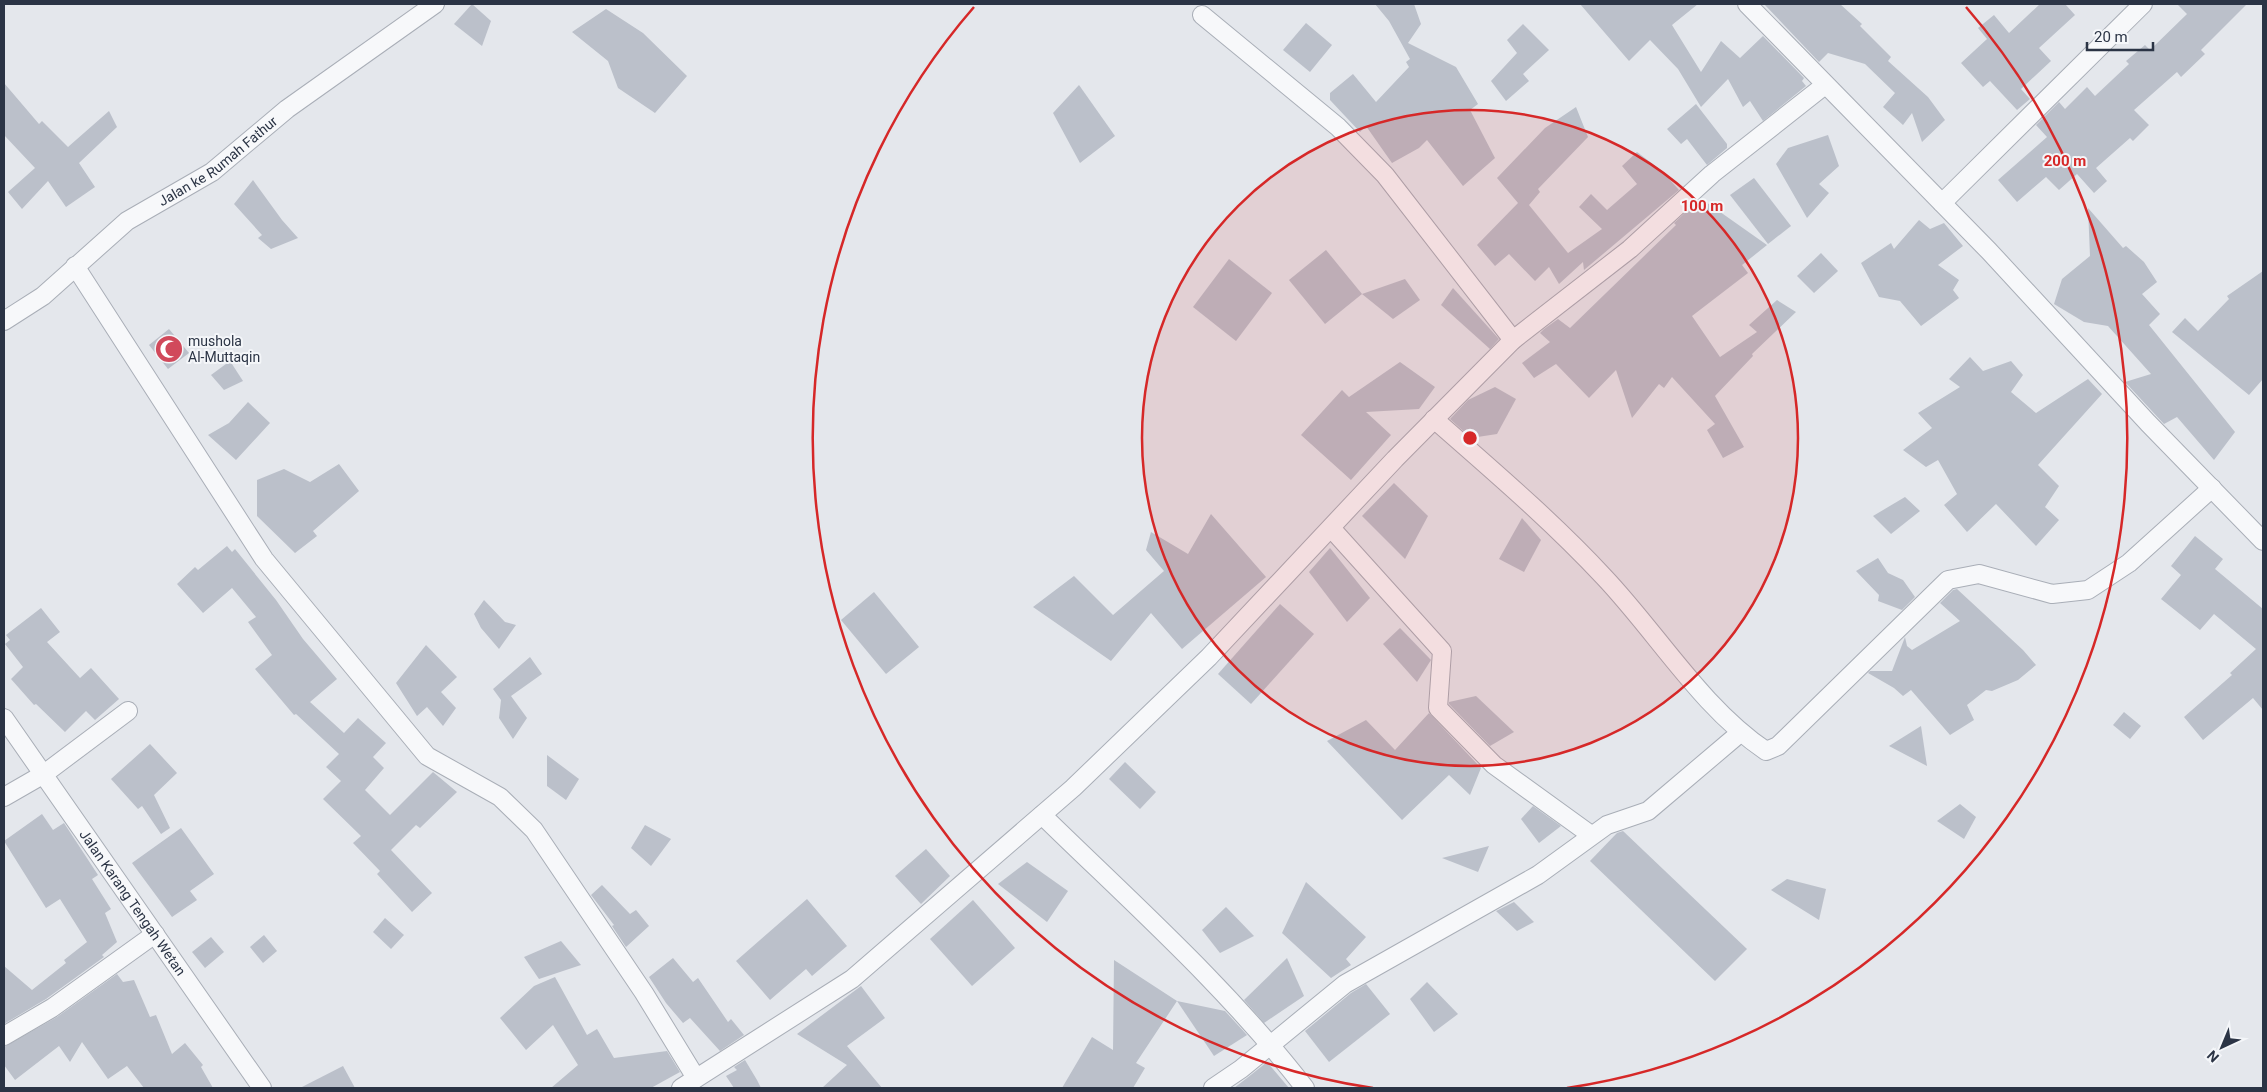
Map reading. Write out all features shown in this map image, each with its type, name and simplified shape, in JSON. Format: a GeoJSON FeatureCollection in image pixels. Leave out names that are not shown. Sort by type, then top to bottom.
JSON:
{"type":"FeatureCollection","features":[{"type":"Feature","properties":{"kind":"street","name":"Jalan ke Rumah Fathur"},"geometry":{"type":"LineString","coordinates":[[4,321],[42,296],[127,221],[212,172],[287,109],[434,4]]}},
{"type":"Feature","properties":{"kind":"street"},"geometry":{"type":"LineString","coordinates":[[1747,4],[1942,203],[2263,541]]}},
{"type":"Feature","properties":{"kind":"street"},"geometry":{"type":"LineString","coordinates":[[1942,203],[2144,4]]}},
{"type":"Feature","properties":{"kind":"street"},"geometry":{"type":"LineString","coordinates":[[1202,15],[1338,127],[1385,175],[1513,340]]}},
{"type":"Feature","properties":{"kind":"street"},"geometry":{"type":"LineString","coordinates":[[681,1088],[852,979],[1042,815],[1124,741],[1209,657],[1434,420],[1513,340],[1630,249],[1712,174],[1825,85]]}},
{"type":"Feature","properties":{"kind":"street"},"geometry":{"type":"LineString","coordinates":[[75,266],[264,559],[427,756],[500,797],[534,830],[644,993],[696,1078]]}},
{"type":"Feature","properties":{"kind":"street"},"geometry":{"type":"LineString","coordinates":[[1434,420],[1515,491],[1604,577],[1659,643],[1740,733],[1766,751],[1778,746],[1948,580],[1979,574],[2052,594],[2088,590],[2129,563],[2212,488]]}},
{"type":"Feature","properties":{"kind":"street"},"geometry":{"type":"LineString","coordinates":[[1332,528],[1442,651],[1438,708],[1494,765],[1591,836]]}},
{"type":"Feature","properties":{"kind":"street"},"geometry":{"type":"LineString","coordinates":[[4,797],[44,774],[128,711]]}},
{"type":"Feature","properties":{"kind":"street","name":"Jalan Karang Tengah Wetan"},"geometry":{"type":"LineString","coordinates":[[4,718],[262,1088]]}},
{"type":"Feature","properties":{"kind":"street"},"geometry":{"type":"LineString","coordinates":[[1213,1088],[1271,1045],[1345,984],[1538,875],[1607,825],[1648,811],[1740,733]]}},
{"type":"Feature","properties":{"kind":"street"},"geometry":{"type":"LineString","coordinates":[[1042,815],[1236,1005],[1305,1088]]}},
{"type":"Feature","properties":{"kind":"street"},"geometry":{"type":"LineString","coordinates":[[4,1036],[52,1008],[155,934]]}},
{"type":"Feature","properties":{"kind":"building"},"geometry":{"type":"Polygon","coordinates":[[[472,4],[491,21],[482,46],[454,24],[472,4]]]}},
{"type":"Feature","properties":{"kind":"building"},"geometry":{"type":"Polygon","coordinates":[[[1375,4],[1414,4],[1421,24],[1408,43],[1456,67],[1478,104],[1470,110],[1495,158],[1463,186],[1427,140],[1419,148],[1392,163],[1366,126],[1360,132],[1330,100],[1330,93],[1353,74],[1376,102],[1409,67],[1406,62],[1410,59],[1389,21],[1375,4]]]}},
{"type":"Feature","properties":{"kind":"building"},"geometry":{"type":"Polygon","coordinates":[[[1580,4],[1698,4],[1672,25],[1701,72],[1721,41],[1740,58],[1763,36],[1804,78],[1802,81],[1806,86],[1763,121],[1750,101],[1743,107],[1728,79],[1701,107],[1678,69],[1650,40],[1629,61],[1580,4]]]}},
{"type":"Feature","properties":{"kind":"building"},"geometry":{"type":"Polygon","coordinates":[[[1764,4],[1840,4],[1862,24],[1860,26],[1891,57],[1888,61],[1928,97],[1945,120],[1922,142],[1912,113],[1903,125],[1883,107],[1895,93],[1865,64],[1828,53],[1819,62],[1764,4]]]}},
{"type":"Feature","properties":{"kind":"building"},"geometry":{"type":"Polygon","coordinates":[[[2040,4],[2065,4],[2075,15],[2039,48],[2051,61],[2021,89],[2030,99],[2017,110],[1990,81],[1983,87],[1961,63],[1987,39],[1978,28],[1994,15],[2009,33],[2040,4]]]}},
{"type":"Feature","properties":{"kind":"building"},"geometry":{"type":"Polygon","coordinates":[[[2177,4],[2247,4],[2201,50],[2205,54],[2181,77],[2177,72],[2134,110],[2149,125],[2133,141],[2130,138],[2096,168],[2107,181],[2094,193],[2077,174],[2059,190],[2046,177],[2017,202],[1998,180],[2047,137],[2036,125],[2059,102],[2065,109],[2087,87],[2095,96],[2129,64],[2126,61],[2145,45],[2150,50],[2187,14],[2177,4]]]}},
{"type":"Feature","properties":{"kind":"building"},"geometry":{"type":"Polygon","coordinates":[[[606,9],[643,33],[687,76],[655,113],[618,88],[608,61],[572,32],[606,9]]]}},
{"type":"Feature","properties":{"kind":"building"},"geometry":{"type":"Polygon","coordinates":[[[1306,23],[1332,45],[1310,72],[1283,50],[1306,23]]]}},
{"type":"Feature","properties":{"kind":"building"},"geometry":{"type":"Polygon","coordinates":[[[1523,24],[1549,50],[1523,74],[1529,81],[1506,101],[1491,81],[1517,53],[1507,40],[1523,24]]]}},
{"type":"Feature","properties":{"kind":"building"},"geometry":{"type":"Polygon","coordinates":[[[4,83],[39,124],[42,121],[68,147],[109,111],[117,127],[79,163],[95,187],[66,207],[48,181],[22,209],[8,192],[35,168],[4,135],[4,83]]]}},
{"type":"Feature","properties":{"kind":"building"},"geometry":{"type":"Polygon","coordinates":[[[1079,85],[1115,136],[1080,163],[1053,113],[1079,85]]]}},
{"type":"Feature","properties":{"kind":"building"},"geometry":{"type":"Polygon","coordinates":[[[1696,104],[1727,144],[1727,148],[1707,165],[1687,139],[1681,144],[1667,129],[1696,104]]]}},
{"type":"Feature","properties":{"kind":"building"},"geometry":{"type":"Polygon","coordinates":[[[1576,107],[1588,137],[1538,189],[1540,192],[1529,205],[1568,253],[1602,229],[1579,207],[1591,194],[1607,210],[1637,184],[1622,166],[1637,152],[1662,171],[1679,190],[1584,270],[1583,262],[1559,284],[1549,267],[1535,281],[1509,254],[1495,266],[1477,245],[1518,203],[1497,178],[1545,128],[1576,107]]]}},
{"type":"Feature","properties":{"kind":"building"},"geometry":{"type":"Polygon","coordinates":[[[1828,135],[1839,166],[1819,184],[1829,193],[1807,218],[1776,164],[1788,148],[1828,135]]]}},
{"type":"Feature","properties":{"kind":"building"},"geometry":{"type":"Polygon","coordinates":[[[1754,178],[1791,226],[1768,244],[1730,195],[1754,178]]]}},
{"type":"Feature","properties":{"kind":"building"},"geometry":{"type":"Polygon","coordinates":[[[253,180],[282,220],[298,238],[271,249],[258,238],[262,235],[234,204],[253,180]]]}},
{"type":"Feature","properties":{"kind":"building"},"geometry":{"type":"Polygon","coordinates":[[[1706,202],[1767,245],[1742,265],[1748,273],[1692,316],[1720,357],[1757,332],[1749,325],[1777,300],[1796,312],[1752,354],[1753,356],[1715,396],[1744,447],[1723,458],[1707,430],[1715,424],[1672,377],[1664,388],[1659,384],[1632,418],[1616,370],[1589,398],[1556,364],[1534,378],[1522,363],[1550,342],[1540,333],[1544,329],[1558,319],[1570,328],[1676,225],[1674,223],[1691,207],[1694,211],[1706,202]]]}},
{"type":"Feature","properties":{"kind":"building"},"geometry":{"type":"Polygon","coordinates":[[[2088,208],[2123,248],[2126,246],[2144,262],[2157,282],[2142,294],[2160,314],[2149,325],[2235,432],[2214,460],[2177,417],[2164,424],[2125,382],[2151,374],[2108,326],[2084,322],[2054,304],[2062,279],[2090,256],[2088,208]]]}},
{"type":"Feature","properties":{"kind":"building"},"geometry":{"type":"Polygon","coordinates":[[[1919,220],[1930,229],[1944,223],[1963,246],[1938,265],[1959,280],[1953,290],[1959,298],[1921,326],[1900,301],[1879,297],[1861,263],[1891,243],[1894,249],[1919,220]]]}},
{"type":"Feature","properties":{"kind":"building"},"geometry":{"type":"Polygon","coordinates":[[[1326,250],[1362,294],[1325,324],[1289,280],[1326,250]]]}},
{"type":"Feature","properties":{"kind":"building"},"geometry":{"type":"Polygon","coordinates":[[[1821,253],[1838,271],[1814,293],[1797,276],[1821,253]]]}},
{"type":"Feature","properties":{"kind":"building"},"geometry":{"type":"Polygon","coordinates":[[[1229,259],[1272,293],[1236,341],[1193,307],[1229,259]]]}},
{"type":"Feature","properties":{"kind":"building"},"geometry":{"type":"Polygon","coordinates":[[[2263,271],[2263,379],[2249,395],[2172,332],[2185,318],[2198,331],[2229,299],[2227,296],[2263,271]]]}},
{"type":"Feature","properties":{"kind":"building"},"geometry":{"type":"Polygon","coordinates":[[[1405,279],[1420,300],[1393,319],[1362,294],[1405,279]]]}},
{"type":"Feature","properties":{"kind":"building"},"geometry":{"type":"Polygon","coordinates":[[[1453,288],[1499,339],[1490,349],[1441,305],[1453,288]]]}},
{"type":"Feature","properties":{"kind":"building","name":"mushola Al-Muttaqin"},"geometry":{"type":"Polygon","coordinates":[[[169,329],[189,353],[168,369],[149,345],[169,329]]]}},
{"type":"Feature","properties":{"kind":"building"},"geometry":{"type":"Polygon","coordinates":[[[1970,357],[1983,371],[2011,361],[2023,375],[2011,392],[2036,413],[2088,379],[2102,394],[2038,465],[2059,486],[2045,507],[2059,520],[2036,546],[1996,504],[1967,532],[1944,505],[1957,494],[1938,460],[1926,467],[1903,450],[1932,428],[1918,413],[1960,387],[1949,379],[1970,357]]]}},
{"type":"Feature","properties":{"kind":"building"},"geometry":{"type":"Polygon","coordinates":[[[230,361],[243,381],[224,390],[211,375],[230,361]]]}},
{"type":"Feature","properties":{"kind":"building"},"geometry":{"type":"Polygon","coordinates":[[[1400,362],[1435,387],[1419,409],[1366,412],[1391,435],[1351,480],[1301,435],[1342,390],[1349,397],[1400,362]]]}},
{"type":"Feature","properties":{"kind":"building"},"geometry":{"type":"Polygon","coordinates":[[[1495,387],[1516,399],[1497,434],[1471,438],[1450,419],[1468,400],[1495,387]]]}},
{"type":"Feature","properties":{"kind":"building"},"geometry":{"type":"Polygon","coordinates":[[[248,402],[270,423],[236,460],[208,435],[229,423],[248,402]]]}},
{"type":"Feature","properties":{"kind":"building"},"geometry":{"type":"Polygon","coordinates":[[[339,464],[359,491],[313,531],[317,536],[295,553],[257,516],[257,480],[284,469],[310,482],[339,464]]]}},
{"type":"Feature","properties":{"kind":"building"},"geometry":{"type":"Polygon","coordinates":[[[1394,483],[1428,516],[1405,559],[1362,516],[1394,483]]]}},
{"type":"Feature","properties":{"kind":"building"},"geometry":{"type":"Polygon","coordinates":[[[1905,497],[1920,511],[1891,534],[1873,516],[1905,497]]]}},
{"type":"Feature","properties":{"kind":"building"},"geometry":{"type":"Polygon","coordinates":[[[1211,514],[1266,577],[1182,649],[1151,613],[1111,661],[1033,607],[1074,576],[1113,615],[1164,571],[1146,550],[1151,532],[1188,554],[1211,514]]]}},
{"type":"Feature","properties":{"kind":"building"},"geometry":{"type":"Polygon","coordinates":[[[1522,518],[1541,540],[1524,572],[1499,559],[1522,518]]]}},
{"type":"Feature","properties":{"kind":"building"},"geometry":{"type":"Polygon","coordinates":[[[2195,536],[2223,559],[2215,569],[2263,609],[2263,710],[2253,698],[2203,740],[2184,717],[2232,675],[2230,673],[2256,649],[2214,614],[2200,630],[2161,599],[2181,575],[2171,566],[2195,536]]]}},
{"type":"Feature","properties":{"kind":"building"},"geometry":{"type":"Polygon","coordinates":[[[227,546],[232,552],[235,549],[276,600],[303,639],[337,679],[310,702],[344,733],[358,718],[386,743],[373,757],[384,768],[365,790],[390,815],[433,772],[457,792],[420,828],[416,825],[391,850],[432,893],[412,912],[377,874],[380,871],[353,843],[361,836],[323,799],[341,781],[326,767],[339,754],[296,714],[294,715],[255,669],[272,655],[248,622],[256,617],[232,588],[203,613],[177,584],[195,567],[198,570],[227,546]]]}},
{"type":"Feature","properties":{"kind":"building"},"geometry":{"type":"Polygon","coordinates":[[[1330,548],[1370,598],[1347,622],[1309,572],[1330,548]]]}},
{"type":"Feature","properties":{"kind":"building"},"geometry":{"type":"Polygon","coordinates":[[[1878,558],[1888,573],[1903,580],[1915,597],[1902,610],[1878,601],[1879,595],[1856,571],[1878,558]]]}},
{"type":"Feature","properties":{"kind":"building"},"geometry":{"type":"Polygon","coordinates":[[[1957,589],[2023,650],[2036,665],[2018,680],[1992,691],[1986,690],[1967,705],[1974,720],[1950,735],[1911,690],[1903,696],[1894,688],[1868,673],[1870,671],[1892,671],[1905,637],[1907,646],[1912,650],[1960,621],[1940,603],[1953,590],[1957,589]]]}},
{"type":"Feature","properties":{"kind":"building"},"geometry":{"type":"Polygon","coordinates":[[[874,592],[919,647],[886,674],[841,620],[874,592]]]}},
{"type":"Feature","properties":{"kind":"building"},"geometry":{"type":"Polygon","coordinates":[[[484,600],[505,622],[516,625],[499,649],[481,628],[474,614],[484,600]]]}},
{"type":"Feature","properties":{"kind":"building"},"geometry":{"type":"Polygon","coordinates":[[[1280,604],[1314,634],[1251,704],[1218,674],[1280,604]]]}},
{"type":"Feature","properties":{"kind":"building"},"geometry":{"type":"Polygon","coordinates":[[[41,608],[60,632],[47,642],[80,678],[91,668],[119,699],[95,720],[86,711],[65,732],[36,704],[34,705],[11,679],[23,667],[5,644],[10,640],[6,635],[41,608]]]}},
{"type":"Feature","properties":{"kind":"building"},"geometry":{"type":"Polygon","coordinates":[[[1400,628],[1431,660],[1417,682],[1383,644],[1400,628]]]}},
{"type":"Feature","properties":{"kind":"building"},"geometry":{"type":"Polygon","coordinates":[[[426,645],[457,677],[441,692],[456,708],[443,726],[427,707],[417,716],[396,683],[426,645]]]}},
{"type":"Feature","properties":{"kind":"building"},"geometry":{"type":"Polygon","coordinates":[[[530,657],[542,674],[511,696],[527,718],[513,739],[499,718],[501,700],[493,689],[530,657]]]}},
{"type":"Feature","properties":{"kind":"building"},"geometry":{"type":"Polygon","coordinates":[[[1476,696],[1514,732],[1490,746],[1449,704],[1449,702],[1476,696]]]}},
{"type":"Feature","properties":{"kind":"building"},"geometry":{"type":"Polygon","coordinates":[[[2124,712],[2141,726],[2130,739],[2113,725],[2124,712]]]}},
{"type":"Feature","properties":{"kind":"building"},"geometry":{"type":"Polygon","coordinates":[[[1429,713],[1481,768],[1470,795],[1449,775],[1402,820],[1327,741],[1366,720],[1395,750],[1429,713]]]}},
{"type":"Feature","properties":{"kind":"building"},"geometry":{"type":"Polygon","coordinates":[[[1921,726],[1927,766],[1889,746],[1921,726]]]}},
{"type":"Feature","properties":{"kind":"building"},"geometry":{"type":"Polygon","coordinates":[[[150,744],[177,773],[154,795],[170,828],[161,834],[142,806],[138,809],[111,779],[150,744]]]}},
{"type":"Feature","properties":{"kind":"building"},"geometry":{"type":"Polygon","coordinates":[[[547,755],[579,779],[566,800],[547,786],[547,755]]]}},
{"type":"Feature","properties":{"kind":"building"},"geometry":{"type":"Polygon","coordinates":[[[1125,762],[1156,792],[1140,809],[1109,779],[1125,762]]]}},
{"type":"Feature","properties":{"kind":"building"},"geometry":{"type":"Polygon","coordinates":[[[1960,804],[1976,817],[1964,839],[1937,821],[1960,804]]]}},
{"type":"Feature","properties":{"kind":"building"},"geometry":{"type":"Polygon","coordinates":[[[1533,806],[1561,826],[1539,843],[1521,819],[1533,806]]]}},
{"type":"Feature","properties":{"kind":"building"},"geometry":{"type":"Polygon","coordinates":[[[42,814],[53,830],[64,823],[98,875],[92,879],[111,909],[105,913],[117,942],[102,955],[104,957],[46,999],[4,1024],[4,966],[32,990],[66,963],[64,960],[87,942],[60,899],[46,908],[4,841],[42,814]]]}},
{"type":"Feature","properties":{"kind":"building"},"geometry":{"type":"Polygon","coordinates":[[[645,825],[671,839],[651,866],[631,848],[645,825]]]}},
{"type":"Feature","properties":{"kind":"building"},"geometry":{"type":"Polygon","coordinates":[[[181,828],[214,874],[190,891],[197,900],[172,917],[132,863],[181,828]]]}},
{"type":"Feature","properties":{"kind":"building"},"geometry":{"type":"Polygon","coordinates":[[[1623,831],[1747,949],[1715,981],[1590,861],[1617,833],[1623,831]]]}},
{"type":"Feature","properties":{"kind":"building"},"geometry":{"type":"Polygon","coordinates":[[[1489,846],[1478,872],[1442,858],[1489,846]]]}},
{"type":"Feature","properties":{"kind":"building"},"geometry":{"type":"Polygon","coordinates":[[[926,849],[950,876],[921,904],[895,876],[926,849]]]}},
{"type":"Feature","properties":{"kind":"building"},"geometry":{"type":"Polygon","coordinates":[[[1027,862],[1068,891],[1047,922],[998,884],[1027,862]]]}},
{"type":"Feature","properties":{"kind":"building"},"geometry":{"type":"Polygon","coordinates":[[[1787,879],[1826,889],[1819,920],[1771,890],[1787,879]]]}},
{"type":"Feature","properties":{"kind":"building"},"geometry":{"type":"Polygon","coordinates":[[[1306,882],[1366,937],[1346,959],[1351,965],[1331,978],[1282,933],[1306,882]]]}},
{"type":"Feature","properties":{"kind":"building"},"geometry":{"type":"Polygon","coordinates":[[[602,885],[630,914],[636,910],[649,926],[626,947],[612,926],[614,925],[591,895],[602,885]]]}},
{"type":"Feature","properties":{"kind":"building"},"geometry":{"type":"Polygon","coordinates":[[[807,899],[847,946],[812,976],[806,969],[770,1000],[736,961],[807,899]]]}},
{"type":"Feature","properties":{"kind":"building"},"geometry":{"type":"Polygon","coordinates":[[[973,900],[1015,948],[972,986],[930,939],[973,900]]]}},
{"type":"Feature","properties":{"kind":"building"},"geometry":{"type":"Polygon","coordinates":[[[1514,902],[1534,922],[1517,931],[1496,911],[1514,902]]]}},
{"type":"Feature","properties":{"kind":"building"},"geometry":{"type":"Polygon","coordinates":[[[1226,907],[1254,936],[1220,953],[1202,930],[1226,907]]]}},
{"type":"Feature","properties":{"kind":"building"},"geometry":{"type":"Polygon","coordinates":[[[385,918],[404,935],[391,949],[373,932],[385,918]]]}},
{"type":"Feature","properties":{"kind":"building"},"geometry":{"type":"Polygon","coordinates":[[[264,935],[277,951],[263,963],[250,947],[264,935]]]}},
{"type":"Feature","properties":{"kind":"building"},"geometry":{"type":"Polygon","coordinates":[[[211,937],[224,952],[205,968],[192,952],[211,937]]]}},
{"type":"Feature","properties":{"kind":"building"},"geometry":{"type":"Polygon","coordinates":[[[561,941],[581,965],[539,979],[524,957],[561,941]]]}},
{"type":"Feature","properties":{"kind":"building"},"geometry":{"type":"Polygon","coordinates":[[[673,958],[693,982],[698,978],[728,1022],[731,1019],[744,1035],[720,1051],[690,1018],[683,1023],[666,1003],[649,977],[673,958]]]}},
{"type":"Feature","properties":{"kind":"building"},"geometry":{"type":"Polygon","coordinates":[[[1287,958],[1304,996],[1264,1023],[1244,1000],[1287,958]]]}},
{"type":"Feature","properties":{"kind":"building"},"geometry":{"type":"Polygon","coordinates":[[[1114,960],[1177,1001],[1136,1063],[1145,1068],[1133,1088],[1062,1088],[1092,1037],[1113,1050],[1114,960]]]}},
{"type":"Feature","properties":{"kind":"building"},"geometry":{"type":"Polygon","coordinates":[[[117,974],[123,982],[134,980],[150,1017],[156,1015],[172,1054],[185,1043],[203,1065],[201,1067],[213,1088],[144,1088],[127,1066],[108,1079],[82,1042],[70,1062],[59,1046],[15,1080],[4,1065],[4,1047],[57,1017],[117,974]]]}},
{"type":"Feature","properties":{"kind":"building"},"geometry":{"type":"Polygon","coordinates":[[[555,977],[587,1035],[597,1029],[614,1058],[667,1051],[680,1072],[651,1088],[551,1088],[578,1065],[553,1025],[526,1050],[500,1018],[534,986],[555,977]]]}},
{"type":"Feature","properties":{"kind":"building"},"geometry":{"type":"Polygon","coordinates":[[[1427,982],[1458,1014],[1434,1032],[1410,999],[1427,982]]]}},
{"type":"Feature","properties":{"kind":"building"},"geometry":{"type":"Polygon","coordinates":[[[1366,984],[1390,1014],[1329,1062],[1305,1031],[1351,993],[1366,984]]]}},
{"type":"Feature","properties":{"kind":"building"},"geometry":{"type":"Polygon","coordinates":[[[861,986],[885,1018],[847,1046],[882,1088],[822,1088],[847,1065],[797,1034],[861,986]]]}},
{"type":"Feature","properties":{"kind":"building"},"geometry":{"type":"Polygon","coordinates":[[[1177,1001],[1225,1011],[1247,1035],[1214,1056],[1177,1001]]]}},
{"type":"Feature","properties":{"kind":"building"},"geometry":{"type":"Polygon","coordinates":[[[745,1060],[761,1088],[734,1088],[726,1076],[737,1070],[734,1067],[745,1060]]]}},
{"type":"Feature","properties":{"kind":"building"},"geometry":{"type":"Polygon","coordinates":[[[1267,1062],[1289,1088],[1234,1088],[1247,1078],[1267,1062]]]}},
{"type":"Feature","properties":{"kind":"building"},"geometry":{"type":"Polygon","coordinates":[[[343,1066],[355,1088],[300,1088],[343,1066]]]}},
{"type":"Feature","properties":{"kind":"place","name":"mushola Al-Muttaqin"},"geometry":{"type":"Point","coordinates":[169,349]}}]}
